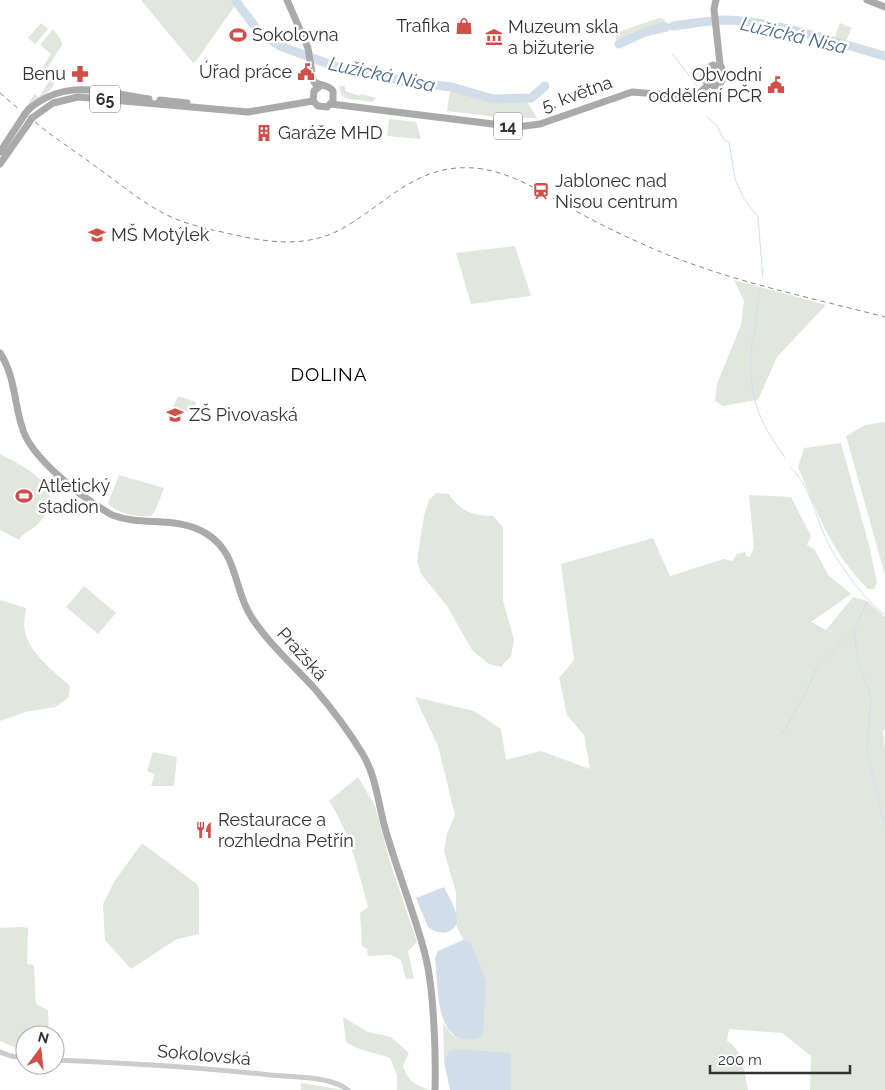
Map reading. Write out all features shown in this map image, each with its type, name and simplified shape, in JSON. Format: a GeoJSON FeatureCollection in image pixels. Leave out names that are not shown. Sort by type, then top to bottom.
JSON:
{"type":"FeatureCollection","features":[{"type":"Feature","properties":{"kind":"main road","name":"14"},"geometry":{"type":"LineString","coordinates":[[716,0],[714,14],[717,37],[721,68],[725,76],[722,83],[716,86],[708,84],[704,74],[714,56],[717,37]]}},
{"type":"Feature","properties":{"kind":"main road"},"geometry":{"type":"LineString","coordinates":[[866,0],[885,7]]}},
{"type":"Feature","properties":{"kind":"main road"},"geometry":{"type":"LineString","coordinates":[[287,1],[310,54],[317,85],[313,99]]}},
{"type":"Feature","properties":{"kind":"main road"},"geometry":{"type":"LineString","coordinates":[[710,66],[721,68]]}},
{"type":"Feature","properties":{"kind":"main road","name":"5. května"},"geometry":{"type":"LineString","coordinates":[[313,99],[320,107],[333,101],[340,104],[517,127],[540,124],[632,92],[655,92],[688,98],[695,97],[708,84]]}},
{"type":"Feature","properties":{"kind":"main road"},"geometry":{"type":"LineString","coordinates":[[317,85],[331,88],[333,101]]}},
{"type":"Feature","properties":{"kind":"main road","name":"65"},"geometry":{"type":"LineString","coordinates":[[0,164],[24,122],[29,109],[55,93],[74,89],[150,102]]}},
{"type":"Feature","properties":{"kind":"main road","name":"65"},"geometry":{"type":"LineString","coordinates":[[0,152],[24,122],[62,99],[78,97],[150,102],[248,112],[313,99]]}},
{"type":"Feature","properties":{"kind":"main road","name":"Pražská"},"geometry":{"type":"LineString","coordinates":[[0,353],[10,374],[24,436],[42,460],[112,515],[125,520],[172,521],[186,524],[207,534],[218,542],[231,561],[251,616],[334,712],[366,760],[396,865],[426,955],[431,995],[435,1090]]}},
{"type":"Feature","properties":{"kind":"street"},"geometry":{"type":"LineString","coordinates":[[0,1052],[15,1056]]}},
{"type":"Feature","properties":{"kind":"street","name":"Sokolovská"},"geometry":{"type":"LineString","coordinates":[[65,1060],[157,1064],[230,1070],[331,1082],[348,1090]]}},
{"type":"Feature","properties":{"kind":"shaded area"},"geometry":{"type":"Polygon","coordinates":[[[141,0],[230,0],[234,7],[194,64],[141,0]]]}},
{"type":"Feature","properties":{"kind":"shaded area"},"geometry":{"type":"Polygon","coordinates":[[[659,18],[664,19],[667,25],[646,30],[617,43],[615,33],[659,18]]]}},
{"type":"Feature","properties":{"kind":"shaded area"},"geometry":{"type":"Polygon","coordinates":[[[41,23],[48,29],[35,44],[28,38],[41,23]]]}},
{"type":"Feature","properties":{"kind":"shaded area"},"geometry":{"type":"Polygon","coordinates":[[[840,23],[852,28],[845,43],[834,40],[840,23]]]}},
{"type":"Feature","properties":{"kind":"shaded area"},"geometry":{"type":"Polygon","coordinates":[[[53,29],[61,40],[62,45],[43,75],[39,73],[51,54],[40,45],[53,29]]]}},
{"type":"Feature","properties":{"kind":"shaded area"},"geometry":{"type":"Polygon","coordinates":[[[56,70],[57,76],[51,88],[41,99],[24,111],[34,94],[39,97],[53,75],[53,71],[56,70]]]}},
{"type":"Feature","properties":{"kind":"shaded area"},"geometry":{"type":"Polygon","coordinates":[[[339,86],[345,86],[345,91],[360,96],[361,94],[376,98],[372,102],[349,99],[342,96],[339,86]]]}},
{"type":"Feature","properties":{"kind":"shaded area"},"geometry":{"type":"Polygon","coordinates":[[[450,90],[490,102],[527,102],[537,118],[505,118],[447,111],[450,90]]]}},
{"type":"Feature","properties":{"kind":"shaded area"},"geometry":{"type":"Polygon","coordinates":[[[389,119],[416,122],[421,139],[387,136],[389,119]]]}},
{"type":"Feature","properties":{"kind":"shaded area"},"geometry":{"type":"Polygon","coordinates":[[[515,246],[531,296],[471,304],[456,253],[515,246]]]}},
{"type":"Feature","properties":{"kind":"shaded area"},"geometry":{"type":"Polygon","coordinates":[[[734,280],[826,305],[777,357],[758,400],[723,406],[715,401],[717,384],[741,325],[744,301],[734,280]]]}},
{"type":"Feature","properties":{"kind":"shaded area"},"geometry":{"type":"Polygon","coordinates":[[[178,396],[196,402],[193,413],[173,407],[178,396]]]}},
{"type":"Feature","properties":{"kind":"shaded area"},"geometry":{"type":"Polygon","coordinates":[[[885,422],[885,575],[846,436],[865,425],[885,422]]]}},
{"type":"Feature","properties":{"kind":"shaded area"},"geometry":{"type":"Polygon","coordinates":[[[841,443],[869,545],[877,582],[874,589],[868,589],[855,575],[835,547],[819,517],[798,467],[804,448],[841,443]]]}},
{"type":"Feature","properties":{"kind":"shaded area","name":"Atletický stadion"},"geometry":{"type":"Polygon","coordinates":[[[0,454],[21,465],[41,480],[47,489],[50,499],[48,511],[39,523],[19,540],[0,530],[0,454]]]}},
{"type":"Feature","properties":{"kind":"shaded area"},"geometry":{"type":"Polygon","coordinates":[[[119,475],[164,488],[155,511],[151,516],[134,515],[111,507],[108,503],[119,475]]]}},
{"type":"Feature","properties":{"kind":"shaded area"},"geometry":{"type":"Polygon","coordinates":[[[436,493],[449,494],[457,505],[473,514],[493,516],[503,527],[503,601],[514,640],[511,656],[501,667],[489,664],[472,650],[447,606],[421,574],[417,561],[424,516],[429,500],[436,493]]]}},
{"type":"Feature","properties":{"kind":"shaded area"},"geometry":{"type":"Polygon","coordinates":[[[749,495],[791,497],[811,536],[807,545],[815,550],[828,575],[851,594],[811,622],[826,630],[853,597],[867,601],[885,617],[885,730],[883,731],[885,750],[885,1090],[810,1090],[811,1056],[782,1033],[729,1029],[727,1041],[733,1045],[740,1056],[748,1090],[511,1090],[511,1070],[449,1051],[444,1061],[443,1023],[453,1036],[470,942],[463,940],[456,925],[456,892],[444,851],[447,834],[455,815],[438,746],[415,697],[474,711],[501,729],[506,760],[541,751],[590,769],[584,735],[567,715],[559,678],[574,660],[561,564],[653,538],[670,576],[724,559],[732,561],[737,554],[745,552],[746,556],[750,557],[754,548],[749,495]]]}},
{"type":"Feature","properties":{"kind":"shaded area"},"geometry":{"type":"Polygon","coordinates":[[[84,586],[116,613],[98,634],[66,607],[84,586]]]}},
{"type":"Feature","properties":{"kind":"shaded area"},"geometry":{"type":"Polygon","coordinates":[[[0,600],[26,608],[24,629],[32,648],[70,686],[69,697],[56,707],[25,712],[0,721],[0,600]]]}},
{"type":"Feature","properties":{"kind":"shaded area"},"geometry":{"type":"Polygon","coordinates":[[[153,752],[177,757],[174,786],[151,786],[155,774],[147,771],[153,752]]]}},
{"type":"Feature","properties":{"kind":"shaded area"},"geometry":{"type":"Polygon","coordinates":[[[358,777],[375,806],[390,862],[417,942],[408,951],[414,979],[406,979],[401,960],[391,955],[368,956],[367,949],[362,946],[360,913],[368,907],[348,839],[329,801],[358,777]]]}},
{"type":"Feature","properties":{"kind":"shaded area"},"geometry":{"type":"Polygon","coordinates":[[[142,843],[197,884],[199,890],[199,934],[177,939],[131,969],[105,940],[103,904],[114,882],[142,843]]]}},
{"type":"Feature","properties":{"kind":"shaded area"},"geometry":{"type":"Polygon","coordinates":[[[444,887],[457,918],[453,929],[442,933],[428,927],[416,898],[444,887]]]}},
{"type":"Feature","properties":{"kind":"shaded area"},"geometry":{"type":"Polygon","coordinates":[[[0,928],[28,928],[27,964],[34,965],[36,1004],[48,1010],[49,1025],[15,1025],[15,1047],[0,1041],[0,928]]]}},
{"type":"Feature","properties":{"kind":"shaded area"},"geometry":{"type":"Polygon","coordinates":[[[463,940],[470,942],[486,981],[483,1035],[470,1039],[464,1039],[453,1034],[446,1026],[439,1004],[435,958],[438,951],[463,940]]]}},
{"type":"Feature","properties":{"kind":"shaded area"},"geometry":{"type":"Polygon","coordinates":[[[343,1017],[368,1032],[391,1037],[409,1053],[403,1066],[410,1079],[429,1090],[397,1090],[397,1075],[390,1058],[346,1042],[343,1017]]]}},
{"type":"Feature","properties":{"kind":"shaded area"},"geometry":{"type":"Polygon","coordinates":[[[456,1049],[511,1053],[511,1090],[450,1090],[444,1061],[449,1051],[456,1049]]]}},
{"type":"Feature","properties":{"kind":"shaded area"},"geometry":{"type":"Polygon","coordinates":[[[301,1083],[343,1090],[301,1090],[301,1083]]]}},
{"type":"Feature","properties":{"kind":"waterway","name":"Lužická Nisa"},"geometry":{"type":"LineString","coordinates":[[235,0],[259,32],[280,46],[337,67],[373,71],[401,81],[452,87],[493,99],[531,98],[545,86]]}},
{"type":"Feature","properties":{"kind":"waterway","name":"Lužická Nisa"},"geometry":{"type":"LineString","coordinates":[[673,26],[720,20],[767,24],[885,56]]}},
{"type":"Feature","properties":{"kind":"waterway","name":"Lužická Nisa"},"geometry":{"type":"LineString","coordinates":[[619,44],[645,32],[666,27]]}},
{"type":"Feature","properties":{"kind":"waterway"},"geometry":{"type":"LineString","coordinates":[[672,53],[697,86]]}},
{"type":"Feature","properties":{"kind":"waterway"},"geometry":{"type":"LineString","coordinates":[[707,117],[717,126],[724,140],[729,142],[735,179],[744,199],[758,217],[763,278]]}},
{"type":"Feature","properties":{"kind":"waterway"},"geometry":{"type":"LineString","coordinates":[[760,290],[751,348],[754,396],[762,420],[785,458]]}},
{"type":"Feature","properties":{"kind":"waterway"},"geometry":{"type":"LineString","coordinates":[[791,468],[809,494],[828,543],[838,560],[861,592],[885,614]]}},
{"type":"Feature","properties":{"kind":"waterway"},"geometry":{"type":"LineString","coordinates":[[782,734],[806,692],[816,669],[854,630],[867,602]]}},
{"type":"Feature","properties":{"kind":"waterway"},"geometry":{"type":"LineString","coordinates":[[854,630],[858,660],[871,698],[867,749],[885,828]]}},
{"type":"Feature","properties":{"kind":"railway"},"geometry":{"type":"LineString","coordinates":[[0,93],[20,110]]}},
{"type":"Feature","properties":{"kind":"railway"},"geometry":{"type":"LineString","coordinates":[[35,122],[159,211],[175,219],[195,225],[253,239],[285,242],[315,239],[345,227],[408,184],[424,176],[442,170],[461,168],[483,169],[508,176],[531,186],[606,227],[684,261],[740,280],[885,317]]}},
{"type":"Feature","properties":{"kind":"place","name":"Trafika"},"geometry":{"type":"Point","coordinates":[464,26]}},
{"type":"Feature","properties":{"kind":"place","name":"Sokolovna"},"geometry":{"type":"Point","coordinates":[238,35]}},
{"type":"Feature","properties":{"kind":"place","name":"Muzeum skla a bižuterie"},"geometry":{"type":"Point","coordinates":[494,37]}},
{"type":"Feature","properties":{"kind":"place","name":"Úřad práce"},"geometry":{"type":"Point","coordinates":[306,72]}},
{"type":"Feature","properties":{"kind":"place","name":"Benu"},"geometry":{"type":"Point","coordinates":[80,74]}},
{"type":"Feature","properties":{"kind":"place","name":"Obvodní oddělení PČR"},"geometry":{"type":"Point","coordinates":[776,85]}},
{"type":"Feature","properties":{"kind":"place","name":"Garáže MHD"},"geometry":{"type":"Point","coordinates":[264,133]}},
{"type":"Feature","properties":{"kind":"place","name":"Jablonec nad Nisou centrum"},"geometry":{"type":"Point","coordinates":[541,191]}},
{"type":"Feature","properties":{"kind":"place","name":"MŠ Motýlek"},"geometry":{"type":"Point","coordinates":[97,235]}},
{"type":"Feature","properties":{"kind":"place","name":"ZŠ Pivovaská"},"geometry":{"type":"Point","coordinates":[175,415]}},
{"type":"Feature","properties":{"kind":"place","name":"Atletický stadion"},"geometry":{"type":"Point","coordinates":[24,496]}},
{"type":"Feature","properties":{"kind":"place","name":"Restaurace a rozhledna Petřín"},"geometry":{"type":"Point","coordinates":[204,830]}},
{"type":"Feature","properties":{"kind":"district","name":"DOLINA"},"geometry":{"type":"Point","coordinates":[329,374]}}]}
